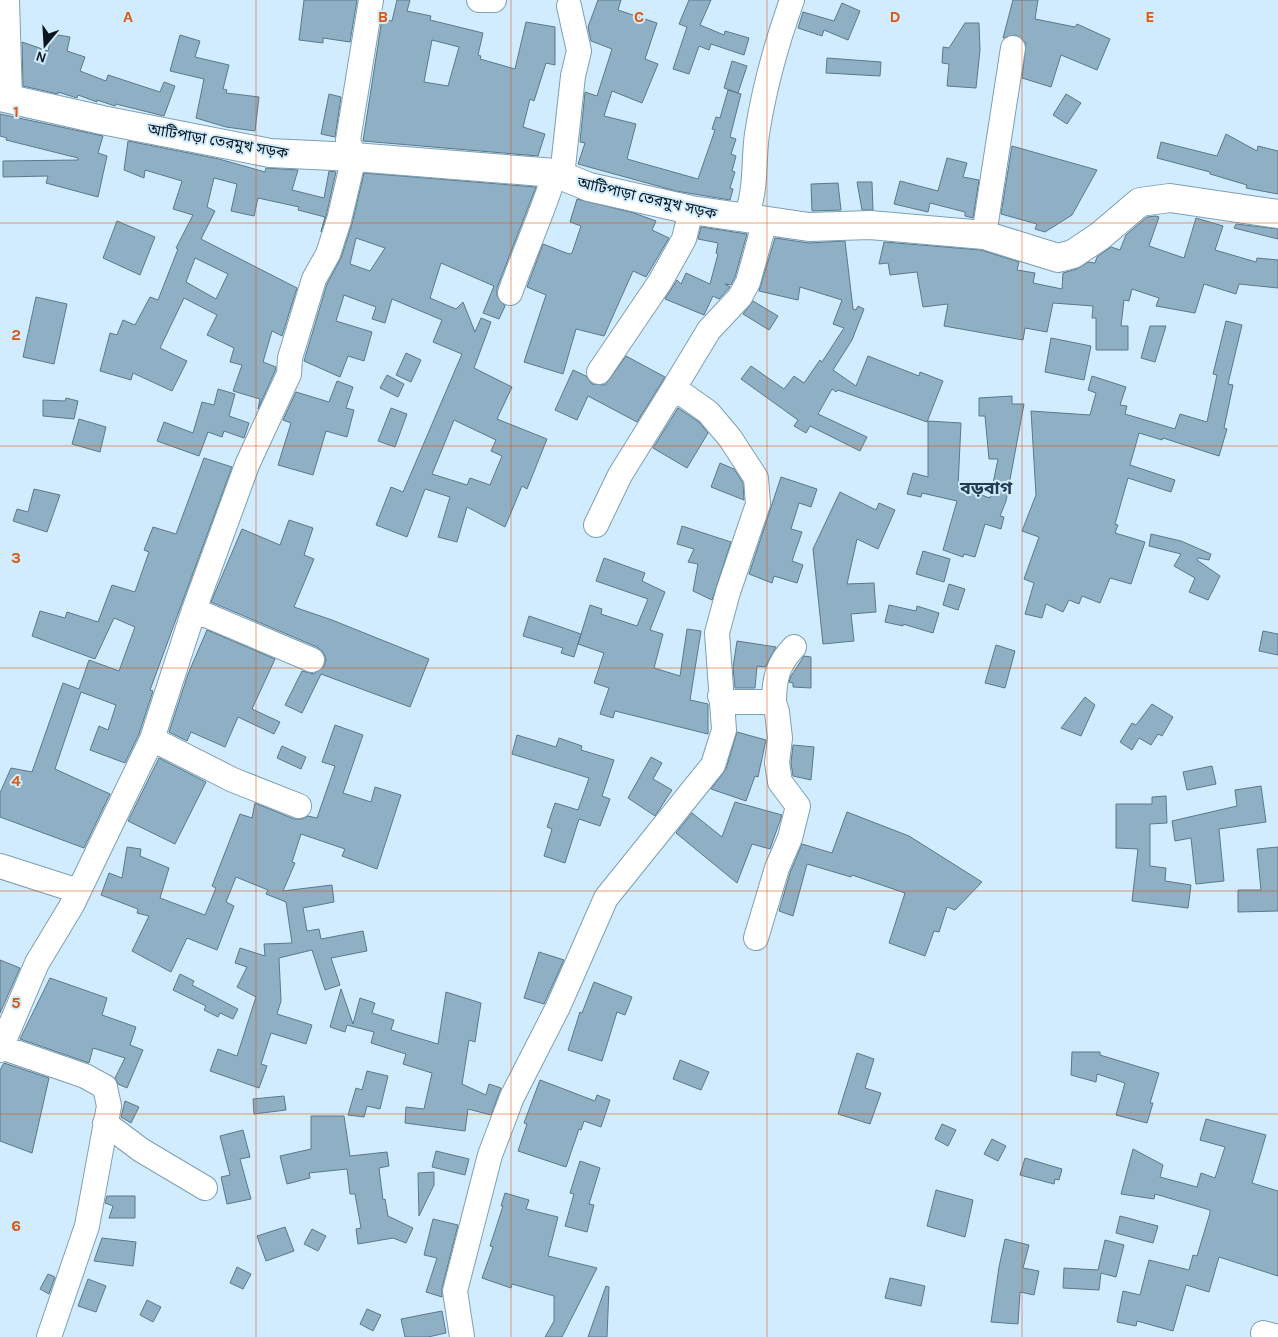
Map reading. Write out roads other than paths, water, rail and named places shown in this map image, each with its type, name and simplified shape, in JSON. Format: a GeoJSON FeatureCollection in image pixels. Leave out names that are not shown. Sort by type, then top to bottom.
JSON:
{"type":"FeatureCollection","features":[{"type":"Feature","properties":{"kind":"main road","name":"আটিপাড়া তেরমুখ সড়ক"},"geometry":{"type":"LineString","coordinates":[[5,98],[270,153],[354,157],[558,175],[589,187],[691,210],[809,227],[870,225],[984,235],[1058,258],[1073,254],[1140,202],[1170,198],[1278,214]]}},
{"type":"Feature","properties":{"kind":"street"},"geometry":{"type":"LineString","coordinates":[[5,98],[7,0]]}},
{"type":"Feature","properties":{"kind":"street"},"geometry":{"type":"LineString","coordinates":[[49,1337],[87,1226],[108,1106],[104,1088],[86,1076],[1,1048],[37,963],[78,891],[152,739],[194,610],[247,465],[289,374],[290,358],[314,279],[328,254],[339,220],[354,157],[348,140],[371,0]]}},
{"type":"Feature","properties":{"kind":"street"},"geometry":{"type":"LineString","coordinates":[[479,0],[494,0]]}},
{"type":"Feature","properties":{"kind":"street"},"geometry":{"type":"LineString","coordinates":[[596,525],[620,475],[709,330],[740,297],[748,282],[755,220],[750,208],[754,184],[757,137],[765,85],[774,49],[792,0]]}},
{"type":"Feature","properties":{"kind":"street"},"geometry":{"type":"LineString","coordinates":[[510,293],[525,251],[558,175],[573,76],[579,51],[569,6]]}},
{"type":"Feature","properties":{"kind":"street"},"geometry":{"type":"LineString","coordinates":[[984,235],[1013,48]]}},
{"type":"Feature","properties":{"kind":"street"},"geometry":{"type":"LineString","coordinates":[[599,372],[660,282],[684,239],[691,210]]}},
{"type":"Feature","properties":{"kind":"street"},"geometry":{"type":"LineString","coordinates":[[462,1337],[455,1291],[490,1155],[512,1098],[558,1006],[606,898],[713,765],[724,730],[720,696],[717,633],[728,592],[758,504],[756,478],[730,438],[708,412],[674,388]]}},
{"type":"Feature","properties":{"kind":"street"},"geometry":{"type":"LineString","coordinates":[[194,610],[312,660]]}},
{"type":"Feature","properties":{"kind":"street"},"geometry":{"type":"LineString","coordinates":[[756,938],[777,868],[790,838],[798,806],[780,782],[777,763],[780,738],[778,712],[774,702],[774,683],[782,659],[794,647]]}},
{"type":"Feature","properties":{"kind":"street"},"geometry":{"type":"LineString","coordinates":[[720,696],[732,702],[774,702]]}},
{"type":"Feature","properties":{"kind":"street"},"geometry":{"type":"LineString","coordinates":[[152,739],[232,780],[299,806]]}},
{"type":"Feature","properties":{"kind":"street"},"geometry":{"type":"LineString","coordinates":[[0,866],[78,891]]}},
{"type":"Feature","properties":{"kind":"street"},"geometry":{"type":"LineString","coordinates":[[105,1123],[141,1150],[205,1188]]}},
{"type":"Feature","properties":{"kind":"district","name":"বড়বাগ"},"geometry":{"type":"Point","coordinates":[986,488]}}]}
